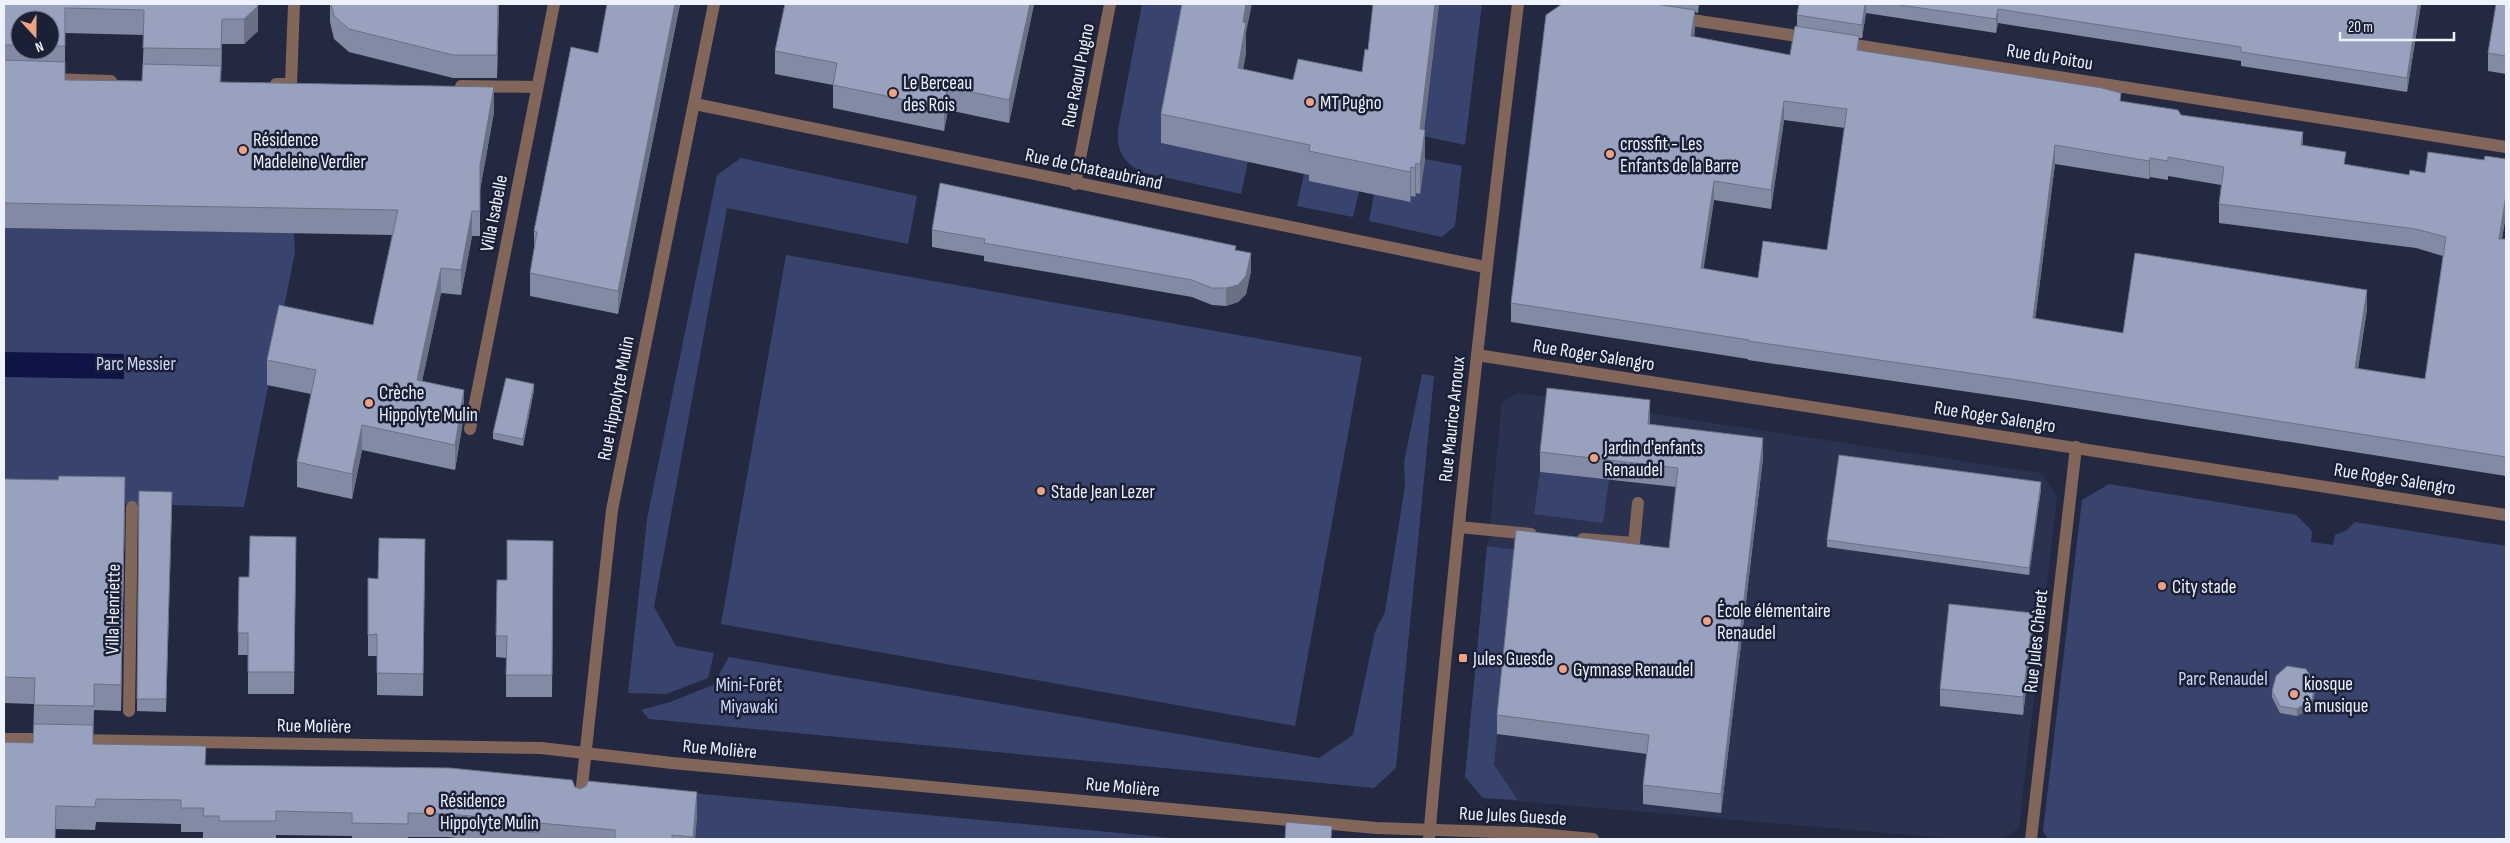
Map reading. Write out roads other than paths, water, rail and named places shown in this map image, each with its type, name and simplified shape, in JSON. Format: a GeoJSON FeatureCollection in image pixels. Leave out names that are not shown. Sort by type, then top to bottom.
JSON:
{"type":"FeatureCollection","features":[{"type":"Feature","properties":{"kind":"street"},"geometry":{"type":"LineString","coordinates":[[262,84],[296,85],[294,4]]}},
{"type":"Feature","properties":{"kind":"street","name":"Villa Isabelle"},"geometry":{"type":"LineString","coordinates":[[470,429],[554,4]]}},
{"type":"Feature","properties":{"kind":"street","name":"Rue Hippolyte Mulin"},"geometry":{"type":"LineString","coordinates":[[580,804],[612,510],[714,4]]}},
{"type":"Feature","properties":{"kind":"street","name":"Rue Raoul Pugno"},"geometry":{"type":"LineString","coordinates":[[1075,184],[1110,4]]}},
{"type":"Feature","properties":{"kind":"street","name":"Rue Maurice Arnoux"},"geometry":{"type":"LineString","coordinates":[[1430,835],[1485,267],[1518,4]]}},
{"type":"Feature","properties":{"kind":"street","name":"Rue du Poitou"},"geometry":{"type":"LineString","coordinates":[[1667,16],[2506,147]]}},
{"type":"Feature","properties":{"kind":"street"},"geometry":{"type":"LineString","coordinates":[[34,79],[123,81]]}},
{"type":"Feature","properties":{"kind":"street"},"geometry":{"type":"LineString","coordinates":[[448,86],[537,87]]}},
{"type":"Feature","properties":{"kind":"street","name":"Rue de Chateaubriand"},"geometry":{"type":"LineString","coordinates":[[695,104],[1075,184],[1485,267]]}},
{"type":"Feature","properties":{"kind":"street","name":"Rue Roger Salengro"},"geometry":{"type":"LineString","coordinates":[[1477,355],[2506,515]]}},
{"type":"Feature","properties":{"kind":"street","name":"Rue Jules Chèret"},"geometry":{"type":"LineString","coordinates":[[2031,839],[2076,447]]}},
{"type":"Feature","properties":{"kind":"street"},"geometry":{"type":"LineString","coordinates":[[1566,537],[1634,543],[1638,503]]}},
{"type":"Feature","properties":{"kind":"street","name":"Villa Henriette"},"geometry":{"type":"LineString","coordinates":[[129,712],[132,507]]}},
{"type":"Feature","properties":{"kind":"street"},"geometry":{"type":"LineString","coordinates":[[1459,527],[1546,535]]}},
{"type":"Feature","properties":{"kind":"street","name":"Rue Molière"},"geometry":{"type":"LineString","coordinates":[[4,739],[541,748],[1430,835]]}},
{"type":"Feature","properties":{"kind":"street","name":"Rue Jules Guesde"},"geometry":{"type":"LineString","coordinates":[[1430,835],[1528,833],[1593,839]]}},
{"type":"Feature","properties":{"kind":"place","name":"Le Berceau des Rois"},"geometry":{"type":"Point","coordinates":[893,93]}},
{"type":"Feature","properties":{"kind":"place","name":"MT Pugno"},"geometry":{"type":"Point","coordinates":[1310,102]}},
{"type":"Feature","properties":{"kind":"place","name":"Résidence Madeleine Verdier"},"geometry":{"type":"Point","coordinates":[243,150]}},
{"type":"Feature","properties":{"kind":"place","name":"crossfit - Les Enfants de la Barre"},"geometry":{"type":"Point","coordinates":[1610,154]}},
{"type":"Feature","properties":{"kind":"place","name":"Crèche Hippolyte Mulin"},"geometry":{"type":"Point","coordinates":[369,403]}},
{"type":"Feature","properties":{"kind":"place","name":"Jardin d'enfants Renaudel"},"geometry":{"type":"Point","coordinates":[1594,458]}},
{"type":"Feature","properties":{"kind":"place","name":"Stade Jean Lezer"},"geometry":{"type":"Point","coordinates":[1041,491]}},
{"type":"Feature","properties":{"kind":"place","name":"City stade"},"geometry":{"type":"Point","coordinates":[2162,586]}},
{"type":"Feature","properties":{"kind":"place","name":"École élémentaire Renaudel"},"geometry":{"type":"Point","coordinates":[1707,621]}},
{"type":"Feature","properties":{"kind":"place","name":"Jules Guesde"},"geometry":{"type":"Point","coordinates":[1463,658]}},
{"type":"Feature","properties":{"kind":"place","name":"Gymnase Renaudel"},"geometry":{"type":"Point","coordinates":[1563,669]}},
{"type":"Feature","properties":{"kind":"place","name":"kiosque à musique"},"geometry":{"type":"Point","coordinates":[2294,694]}},
{"type":"Feature","properties":{"kind":"place","name":"Résidence Hippolyte Mulin"},"geometry":{"type":"Point","coordinates":[430,811]}},
{"type":"Feature","properties":{"kind":"park label","name":"Parc Messier"},"geometry":{"type":"Point","coordinates":[136,363]}},
{"type":"Feature","properties":{"kind":"park label","name":"Parc Renaudel"},"geometry":{"type":"Point","coordinates":[2223,678]}},
{"type":"Feature","properties":{"kind":"park label","name":"Mini-Forêt Miyawaki"},"geometry":{"type":"Point","coordinates":[749,695]}}]}
